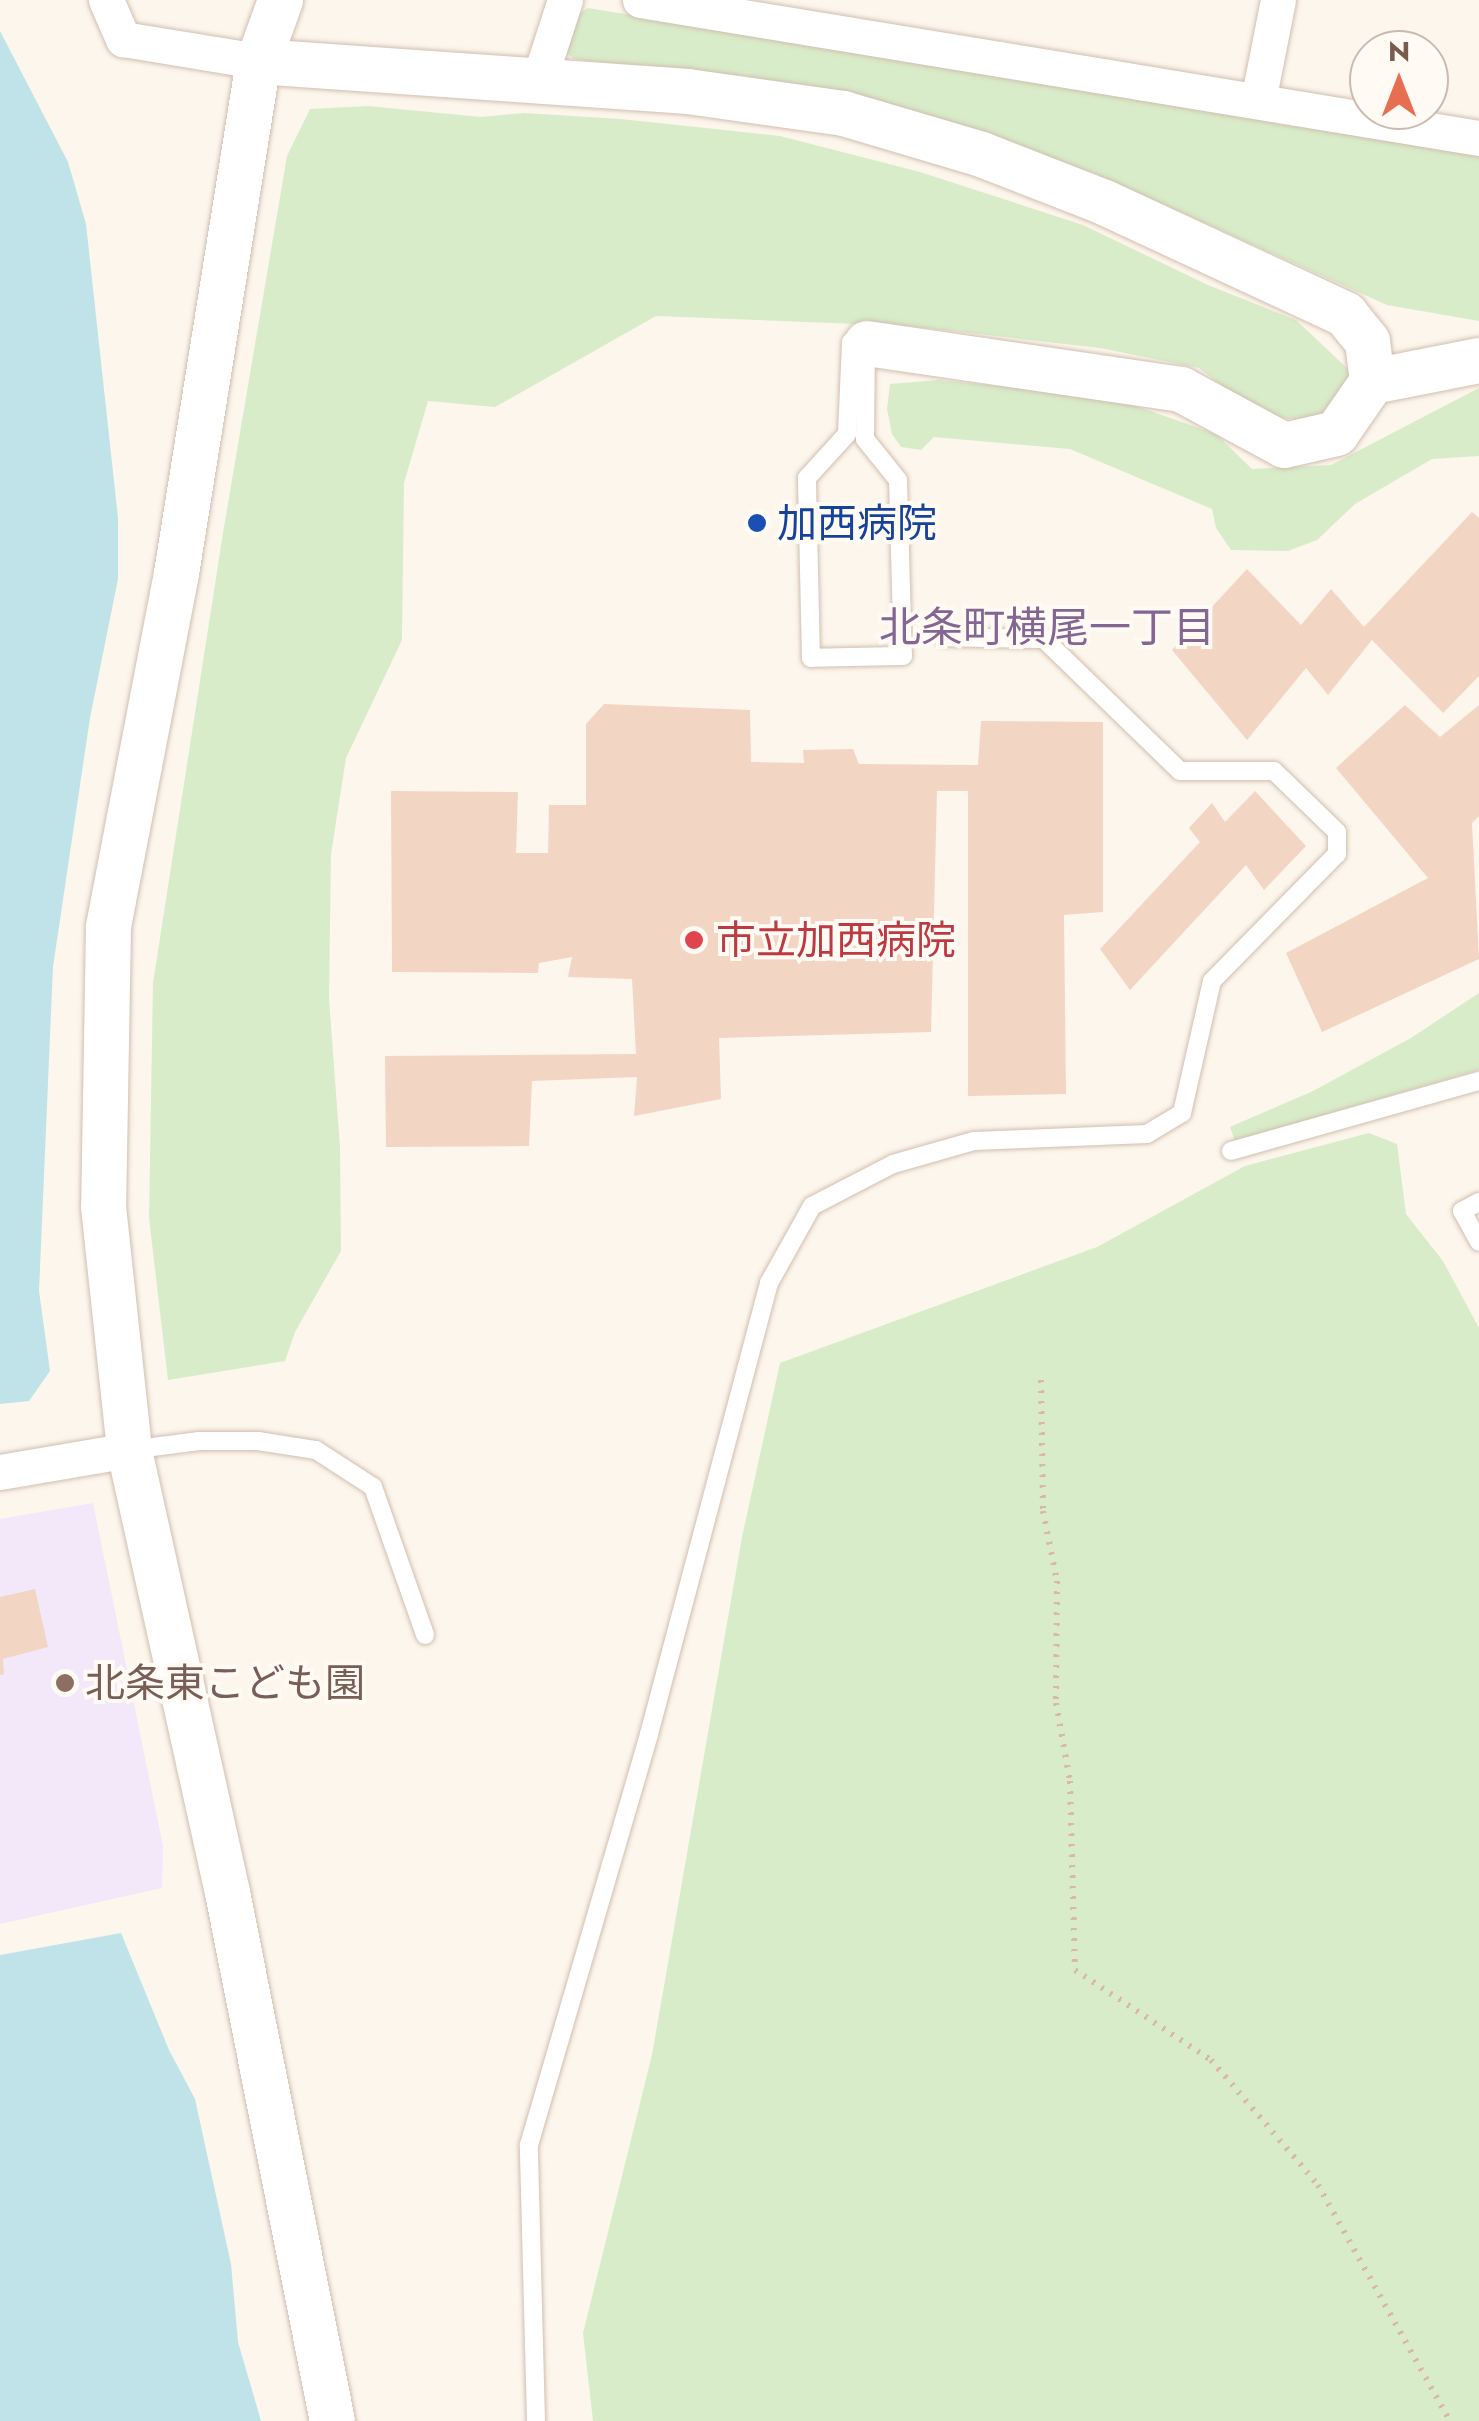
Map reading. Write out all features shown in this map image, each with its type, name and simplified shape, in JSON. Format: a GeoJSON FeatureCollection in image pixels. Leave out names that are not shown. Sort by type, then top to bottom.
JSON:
{"type":"FeatureCollection","features":[{"type":"Feature","properties":{"kind":"street"},"geometry":{"type":"LineString","coordinates":[[106,0],[124,39],[258,60],[687,91],[843,113],[981,154],[1157,226],[1345,314],[1367,341],[1372,381],[1336,433],[1284,446],[1181,388],[866,343]]}},
{"type":"Feature","properties":{"kind":"street"},"geometry":{"type":"LineString","coordinates":[[280,0],[258,60],[176,572],[108,927],[103,1206],[129,1450],[227,1892],[332,2421]]}},
{"type":"Feature","properties":{"kind":"street"},"geometry":{"type":"LineString","coordinates":[[538,83],[564,0]]}},
{"type":"Feature","properties":{"kind":"street"},"geometry":{"type":"LineString","coordinates":[[640,0],[1479,138]]}},
{"type":"Feature","properties":{"kind":"street"},"geometry":{"type":"LineString","coordinates":[[1258,102],[1278,0]]}},
{"type":"Feature","properties":{"kind":"street"},"geometry":{"type":"LineString","coordinates":[[1372,381],[1479,360]]}},
{"type":"Feature","properties":{"kind":"street"},"geometry":{"type":"LineString","coordinates":[[0,1472],[129,1450]]}},
{"type":"Feature","properties":{"kind":"lane"},"geometry":{"type":"LineString","coordinates":[[851,342],[866,343],[865,440],[898,480],[904,656],[811,658],[807,478],[846,434],[851,342]]}},
{"type":"Feature","properties":{"kind":"lane"},"geometry":{"type":"LineString","coordinates":[[536,2421],[529,2145],[649,1734],[770,1283],[812,1206],[893,1164],[974,1141],[1147,1134],[1182,1113],[1212,982],[1337,854],[1337,832],[1274,771],[1180,771],[1044,639],[944,638]]}},
{"type":"Feature","properties":{"kind":"lane"},"geometry":{"type":"LineString","coordinates":[[1231,1151],[1479,1081]]}},
{"type":"Feature","properties":{"kind":"lane"},"geometry":{"type":"LineString","coordinates":[[1479,1202],[1462,1211],[1479,1242]]}},
{"type":"Feature","properties":{"kind":"lane"},"geometry":{"type":"LineString","coordinates":[[129,1450],[199,1441],[258,1440],[316,1450],[372,1488],[425,1635]]}},
{"type":"Feature","properties":{"kind":"path"},"geometry":{"type":"LineString","coordinates":[[1041,1380],[1043,1511],[1057,1581],[1056,1703],[1070,1781],[1075,1970],[1211,2060],[1318,2186],[1450,2421]]}},
{"type":"Feature","properties":{"kind":"shaded area","name":"北条東こども園"},"geometry":{"type":"Polygon","coordinates":[[[93,1503],[163,1846],[162,1888],[0,1924],[0,1519],[93,1503]]]}},
{"type":"Feature","properties":{"kind":"green space"},"geometry":{"type":"Polygon","coordinates":[[[588,8],[1479,153],[1479,321],[1387,305],[1096,174],[875,99],[740,75],[698,75],[574,59],[564,51],[570,19],[588,8]]]}},
{"type":"Feature","properties":{"kind":"green space"},"geometry":{"type":"Polygon","coordinates":[[[368,106],[481,117],[524,113],[621,119],[780,136],[920,172],[1083,225],[1208,285],[1296,320],[1349,370],[1349,387],[1339,407],[1313,417],[1289,419],[1255,411],[1199,368],[1100,348],[908,326],[656,316],[495,407],[428,401],[404,483],[402,640],[346,758],[331,854],[329,999],[340,1147],[341,1251],[295,1332],[285,1361],[168,1380],[149,1218],[153,983],[223,533],[287,156],[310,109],[368,106]]]}},
{"type":"Feature","properties":{"kind":"green space"},"geometry":{"type":"Polygon","coordinates":[[[938,380],[1110,397],[1216,434],[1252,469],[1331,465],[1479,388],[1479,456],[1432,459],[1355,504],[1317,540],[1288,551],[1231,550],[1216,528],[1212,509],[1070,449],[934,437],[921,450],[901,447],[892,434],[887,409],[890,384],[938,380]]]}},
{"type":"Feature","properties":{"kind":"green space"},"geometry":{"type":"Polygon","coordinates":[[[1479,993],[1479,1070],[1235,1141],[1230,1127],[1313,1091],[1411,1038],[1479,993]]]}},
{"type":"Feature","properties":{"kind":"green space"},"geometry":{"type":"Polygon","coordinates":[[[1369,1133],[1397,1144],[1406,1214],[1443,1261],[1479,1328],[1479,2421],[593,2421],[583,2333],[652,2055],[742,1537],[780,1363],[1097,1247],[1245,1166],[1369,1133]]]}},
{"type":"Feature","properties":{"kind":"water"},"geometry":{"type":"Polygon","coordinates":[[[0,31],[68,162],[86,224],[118,518],[118,579],[90,718],[53,967],[39,1291],[50,1371],[29,1401],[0,1404],[0,31]]]}},
{"type":"Feature","properties":{"kind":"water"},"geometry":{"type":"Polygon","coordinates":[[[121,1933],[169,2050],[195,2099],[231,2264],[238,2342],[261,2421],[0,2421],[0,1955],[121,1933]]]}},
{"type":"Feature","properties":{"kind":"building"},"geometry":{"type":"Polygon","coordinates":[[[1472,512],[1479,518],[1479,676],[1443,713],[1372,640],[1328,695],[1306,668],[1247,740],[1172,650],[1247,569],[1301,625],[1331,589],[1364,627],[1472,512]]]}},
{"type":"Feature","properties":{"kind":"building"},"geometry":{"type":"Polygon","coordinates":[[[604,704],[750,710],[751,762],[804,763],[803,750],[853,749],[859,764],[978,765],[981,721],[1103,722],[1103,912],[1064,915],[1066,1094],[968,1096],[968,791],[937,791],[931,1032],[719,1038],[721,1099],[634,1116],[637,1077],[532,1081],[529,1146],[386,1147],[385,1056],[636,1054],[632,979],[568,977],[572,957],[539,963],[538,973],[392,972],[391,791],[518,792],[516,853],[548,853],[549,805],[586,805],[586,724],[604,704]]]}},
{"type":"Feature","properties":{"kind":"building"},"geometry":{"type":"Polygon","coordinates":[[[1405,705],[1440,737],[1479,705],[1479,816],[1472,823],[1479,959],[1322,1032],[1286,953],[1428,878],[1336,768],[1405,705]]]}},
{"type":"Feature","properties":{"kind":"building"},"geometry":{"type":"Polygon","coordinates":[[[1255,791],[1306,846],[1264,890],[1246,865],[1130,990],[1100,949],[1200,842],[1189,828],[1212,803],[1225,822],[1255,791]]]}},
{"type":"Feature","properties":{"kind":"building"},"geometry":{"type":"Polygon","coordinates":[[[35,1589],[48,1647],[3,1659],[4,1674],[0,1675],[0,1597],[35,1589]]]}},
{"type":"Feature","properties":{"kind":"place","name":"加西病院"},"geometry":{"type":"Point","coordinates":[757,523]}},
{"type":"Feature","properties":{"kind":"place","name":"市立加西病院"},"geometry":{"type":"Point","coordinates":[694,940]}},
{"type":"Feature","properties":{"kind":"place","name":"北条東こども園"},"geometry":{"type":"Point","coordinates":[65,1683]}},
{"type":"Feature","properties":{"kind":"district","name":"北条町横尾一丁目"},"geometry":{"type":"Point","coordinates":[1047,628]}}]}
